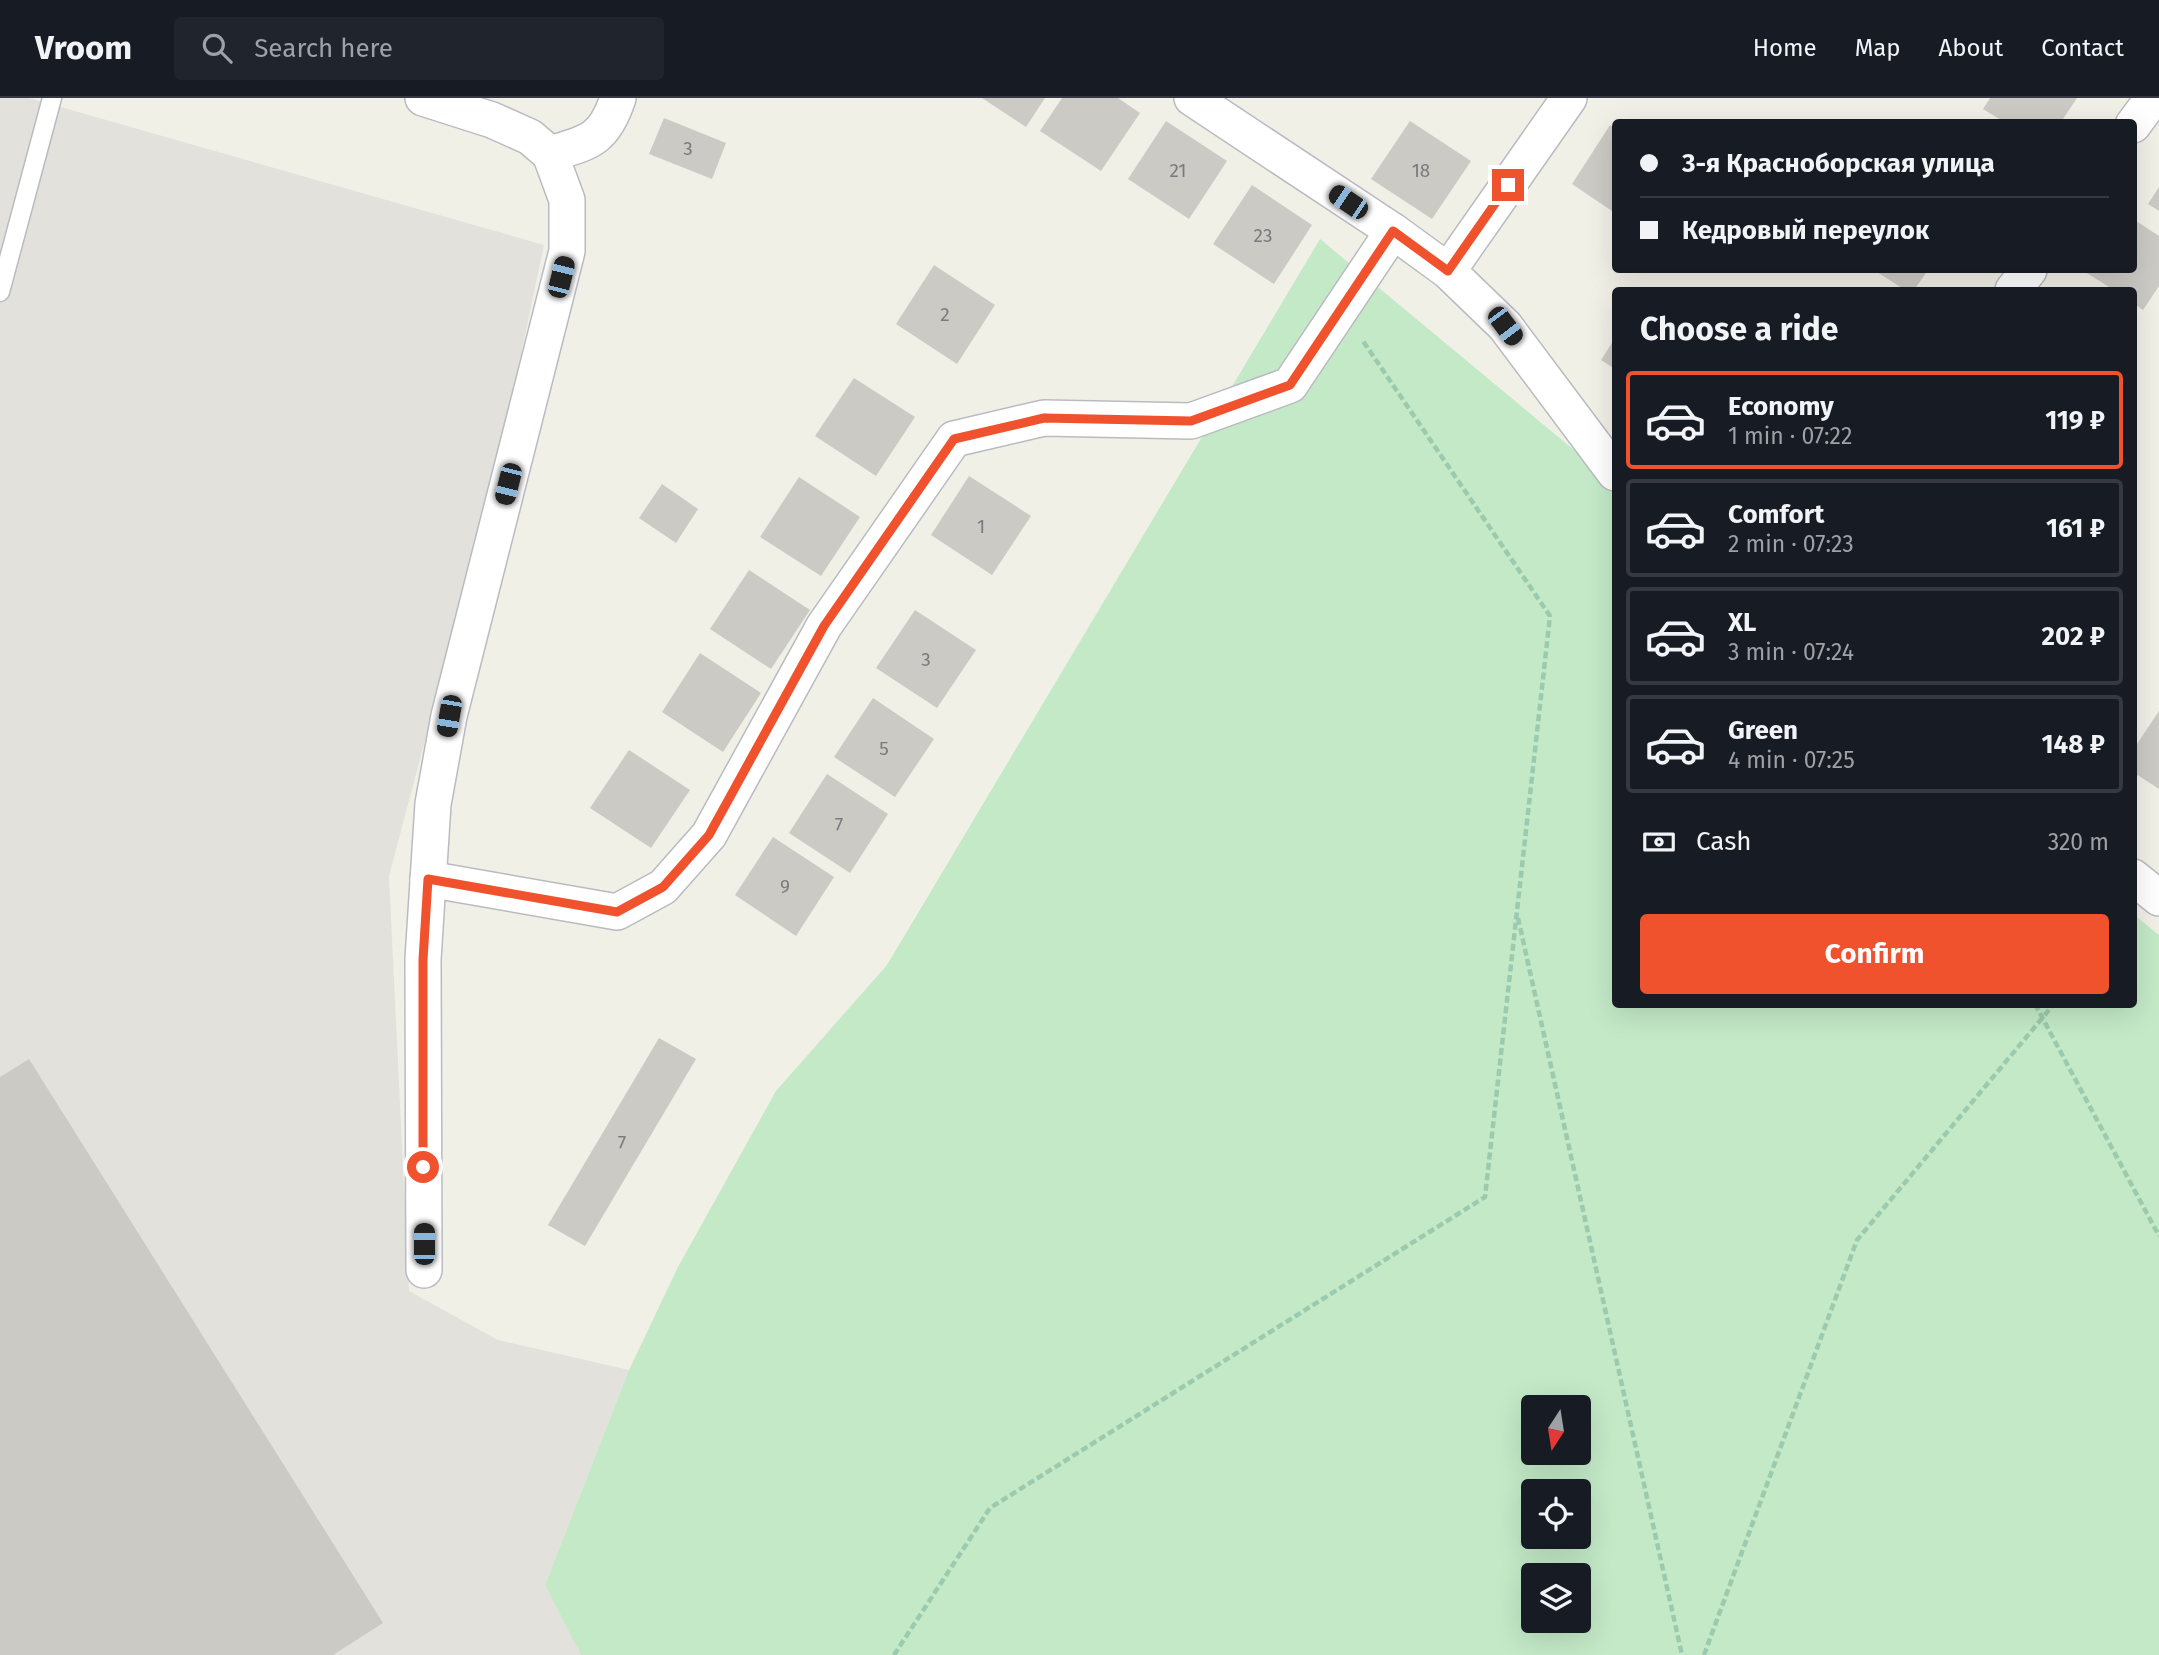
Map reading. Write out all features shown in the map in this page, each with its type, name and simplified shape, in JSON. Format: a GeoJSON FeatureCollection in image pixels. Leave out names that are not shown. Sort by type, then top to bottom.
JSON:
{"type":"FeatureCollection","features":[{"type":"Feature","properties":{"kind":"street"},"geometry":{"type":"LineString","coordinates":[[423,98],[492,120],[530,137],[550,154],[567,201],[567,251],[449,716],[433,804],[423,960],[424,1270]]}},
{"type":"Feature","properties":{"kind":"street"},"geometry":{"type":"LineString","coordinates":[[550,154],[591,142],[612,118],[618,98]]}},
{"type":"Feature","properties":{"kind":"street"},"geometry":{"type":"LineString","coordinates":[[1192,98],[1393,231],[1448,271],[1505,326],[1612,469]]}},
{"type":"Feature","properties":{"kind":"street"},"geometry":{"type":"LineString","coordinates":[[1448,271],[1569,98]]}},
{"type":"Feature","properties":{"kind":"street"},"geometry":{"type":"LineString","coordinates":[[2137,120],[2153,98]]}},
{"type":"Feature","properties":{"kind":"street"},"geometry":{"type":"LineString","coordinates":[[428,879],[617,912],[663,887],[709,835],[824,626],[954,439],[1044,418],[1191,421],[1290,385],[1393,231]]}},
{"type":"Feature","properties":{"kind":"street"},"geometry":{"type":"LineString","coordinates":[[2015,287],[2027,273]]}},
{"type":"Feature","properties":{"kind":"lane"},"geometry":{"type":"LineString","coordinates":[[0,292],[52,98]]}},
{"type":"Feature","properties":{"kind":"path"},"geometry":{"type":"LineString","coordinates":[[894,1655],[990,1508],[1485,1197],[1550,617],[1341,308]]}},
{"type":"Feature","properties":{"kind":"path"},"geometry":{"type":"LineString","coordinates":[[1517,912],[1682,1655]]}},
{"type":"Feature","properties":{"kind":"path"},"geometry":{"type":"LineString","coordinates":[[2037,1008],[2159,1236]]}},
{"type":"Feature","properties":{"kind":"path"},"geometry":{"type":"LineString","coordinates":[[1704,1655],[1857,1240],[2051,1008]]}},
{"type":"Feature","properties":{"kind":"shaded area"},"geometry":{"type":"Polygon","coordinates":[[[0,98],[29,98],[544,245],[496,473],[389,876],[409,1291],[498,1340],[629,1370],[545,1585],[581,1655],[0,1655],[0,98]]]}},
{"type":"Feature","properties":{"kind":"green space"},"geometry":{"type":"Polygon","coordinates":[[[1320,239],[1612,482],[1612,1008],[2137,1008],[2137,917],[2159,935],[2159,1655],[581,1655],[545,1585],[629,1370],[678,1267],[776,1091],[887,965],[1320,239]]]}},
{"type":"Feature","properties":{"kind":"building"},"geometry":{"type":"Polygon","coordinates":[[[982,98],[1045,98],[1026,127],[982,98]]]}},
{"type":"Feature","properties":{"kind":"building"},"geometry":{"type":"Polygon","coordinates":[[[1062,98],[1118,98],[1140,113],[1101,171],[1040,131],[1062,98]]]}},
{"type":"Feature","properties":{"kind":"building"},"geometry":{"type":"Polygon","coordinates":[[[1990,98],[2077,98],[2063,119],[1999,119],[1983,109],[1990,98]]]}},
{"type":"Feature","properties":{"kind":"building"},"geometry":{"type":"Polygon","coordinates":[[[664,118],[726,143],[712,179],[649,154],[664,118]]]}},
{"type":"Feature","properties":{"kind":"building"},"geometry":{"type":"Polygon","coordinates":[[[1166,121],[1227,161],[1189,219],[1128,179],[1166,121]]]}},
{"type":"Feature","properties":{"kind":"building"},"geometry":{"type":"Polygon","coordinates":[[[1410,121],[1471,161],[1432,219],[1371,179],[1410,121]]]}},
{"type":"Feature","properties":{"kind":"building"},"geometry":{"type":"Polygon","coordinates":[[[1610,125],[1612,211],[1572,184],[1610,125]]]}},
{"type":"Feature","properties":{"kind":"building"},"geometry":{"type":"Polygon","coordinates":[[[1252,185],[1312,225],[1274,284],[1213,244],[1252,185]]]}},
{"type":"Feature","properties":{"kind":"building"},"geometry":{"type":"Polygon","coordinates":[[[2159,187],[2159,211],[2148,204],[2159,187]]]}},
{"type":"Feature","properties":{"kind":"building"},"geometry":{"type":"Polygon","coordinates":[[[2137,222],[2159,236],[2159,286],[2143,310],[2137,306],[2137,287],[2109,287],[2087,273],[2137,273],[2137,222]]]}},
{"type":"Feature","properties":{"kind":"building"},"geometry":{"type":"Polygon","coordinates":[[[934,265],[995,305],[957,364],[896,324],[934,265]]]}},
{"type":"Feature","properties":{"kind":"building"},"geometry":{"type":"Polygon","coordinates":[[[1879,273],[1926,273],[1916,287],[1900,287],[1879,273]]]}},
{"type":"Feature","properties":{"kind":"building"},"geometry":{"type":"Polygon","coordinates":[[[1612,343],[1612,367],[1601,360],[1612,343]]]}},
{"type":"Feature","properties":{"kind":"building"},"geometry":{"type":"Polygon","coordinates":[[[854,378],[915,417],[876,476],[815,436],[854,378]]]}},
{"type":"Feature","properties":{"kind":"building"},"geometry":{"type":"Polygon","coordinates":[[[969,476],[1031,516],[992,575],[931,535],[969,476]]]}},
{"type":"Feature","properties":{"kind":"building"},"geometry":{"type":"Polygon","coordinates":[[[799,477],[860,517],[821,576],[760,537],[799,477]]]}},
{"type":"Feature","properties":{"kind":"building"},"geometry":{"type":"Polygon","coordinates":[[[662,484],[698,509],[676,543],[639,518],[662,484]]]}},
{"type":"Feature","properties":{"kind":"building"},"geometry":{"type":"Polygon","coordinates":[[[749,570],[810,610],[771,669],[710,629],[749,570]]]}},
{"type":"Feature","properties":{"kind":"building"},"geometry":{"type":"Polygon","coordinates":[[[915,610],[976,650],[937,708],[876,668],[915,610]]]}},
{"type":"Feature","properties":{"kind":"building"},"geometry":{"type":"Polygon","coordinates":[[[700,653],[761,693],[723,752],[662,712],[700,653]]]}},
{"type":"Feature","properties":{"kind":"building"},"geometry":{"type":"Polygon","coordinates":[[[873,698],[934,739],[895,797],[834,757],[873,698]]]}},
{"type":"Feature","properties":{"kind":"building"},"geometry":{"type":"Polygon","coordinates":[[[2159,711],[2159,789],[2137,775],[2137,744],[2159,711]]]}},
{"type":"Feature","properties":{"kind":"building"},"geometry":{"type":"Polygon","coordinates":[[[629,750],[690,790],[651,848],[590,808],[629,750]]]}},
{"type":"Feature","properties":{"kind":"building"},"geometry":{"type":"Polygon","coordinates":[[[827,774],[888,814],[850,873],[789,833],[827,774]]]}},
{"type":"Feature","properties":{"kind":"building"},"geometry":{"type":"Polygon","coordinates":[[[773,837],[834,877],[796,936],[735,895],[773,837]]]}},
{"type":"Feature","properties":{"kind":"building"},"geometry":{"type":"Polygon","coordinates":[[[659,1038],[696,1059],[585,1246],[548,1225],[659,1038]]]}},
{"type":"Feature","properties":{"kind":"building"},"geometry":{"type":"Polygon","coordinates":[[[29,1059],[383,1623],[333,1655],[0,1655],[0,1077],[29,1059]]]}},
{"type":"Feature","properties":{"kind":"route"},"geometry":{"type":"LineString","coordinates":[[423,1167],[423,960],[428,879],[617,912],[663,887],[709,835],[824,626],[954,439],[1044,418],[1191,421],[1290,385],[1393,231],[1448,271],[1508,185]]}}]}
